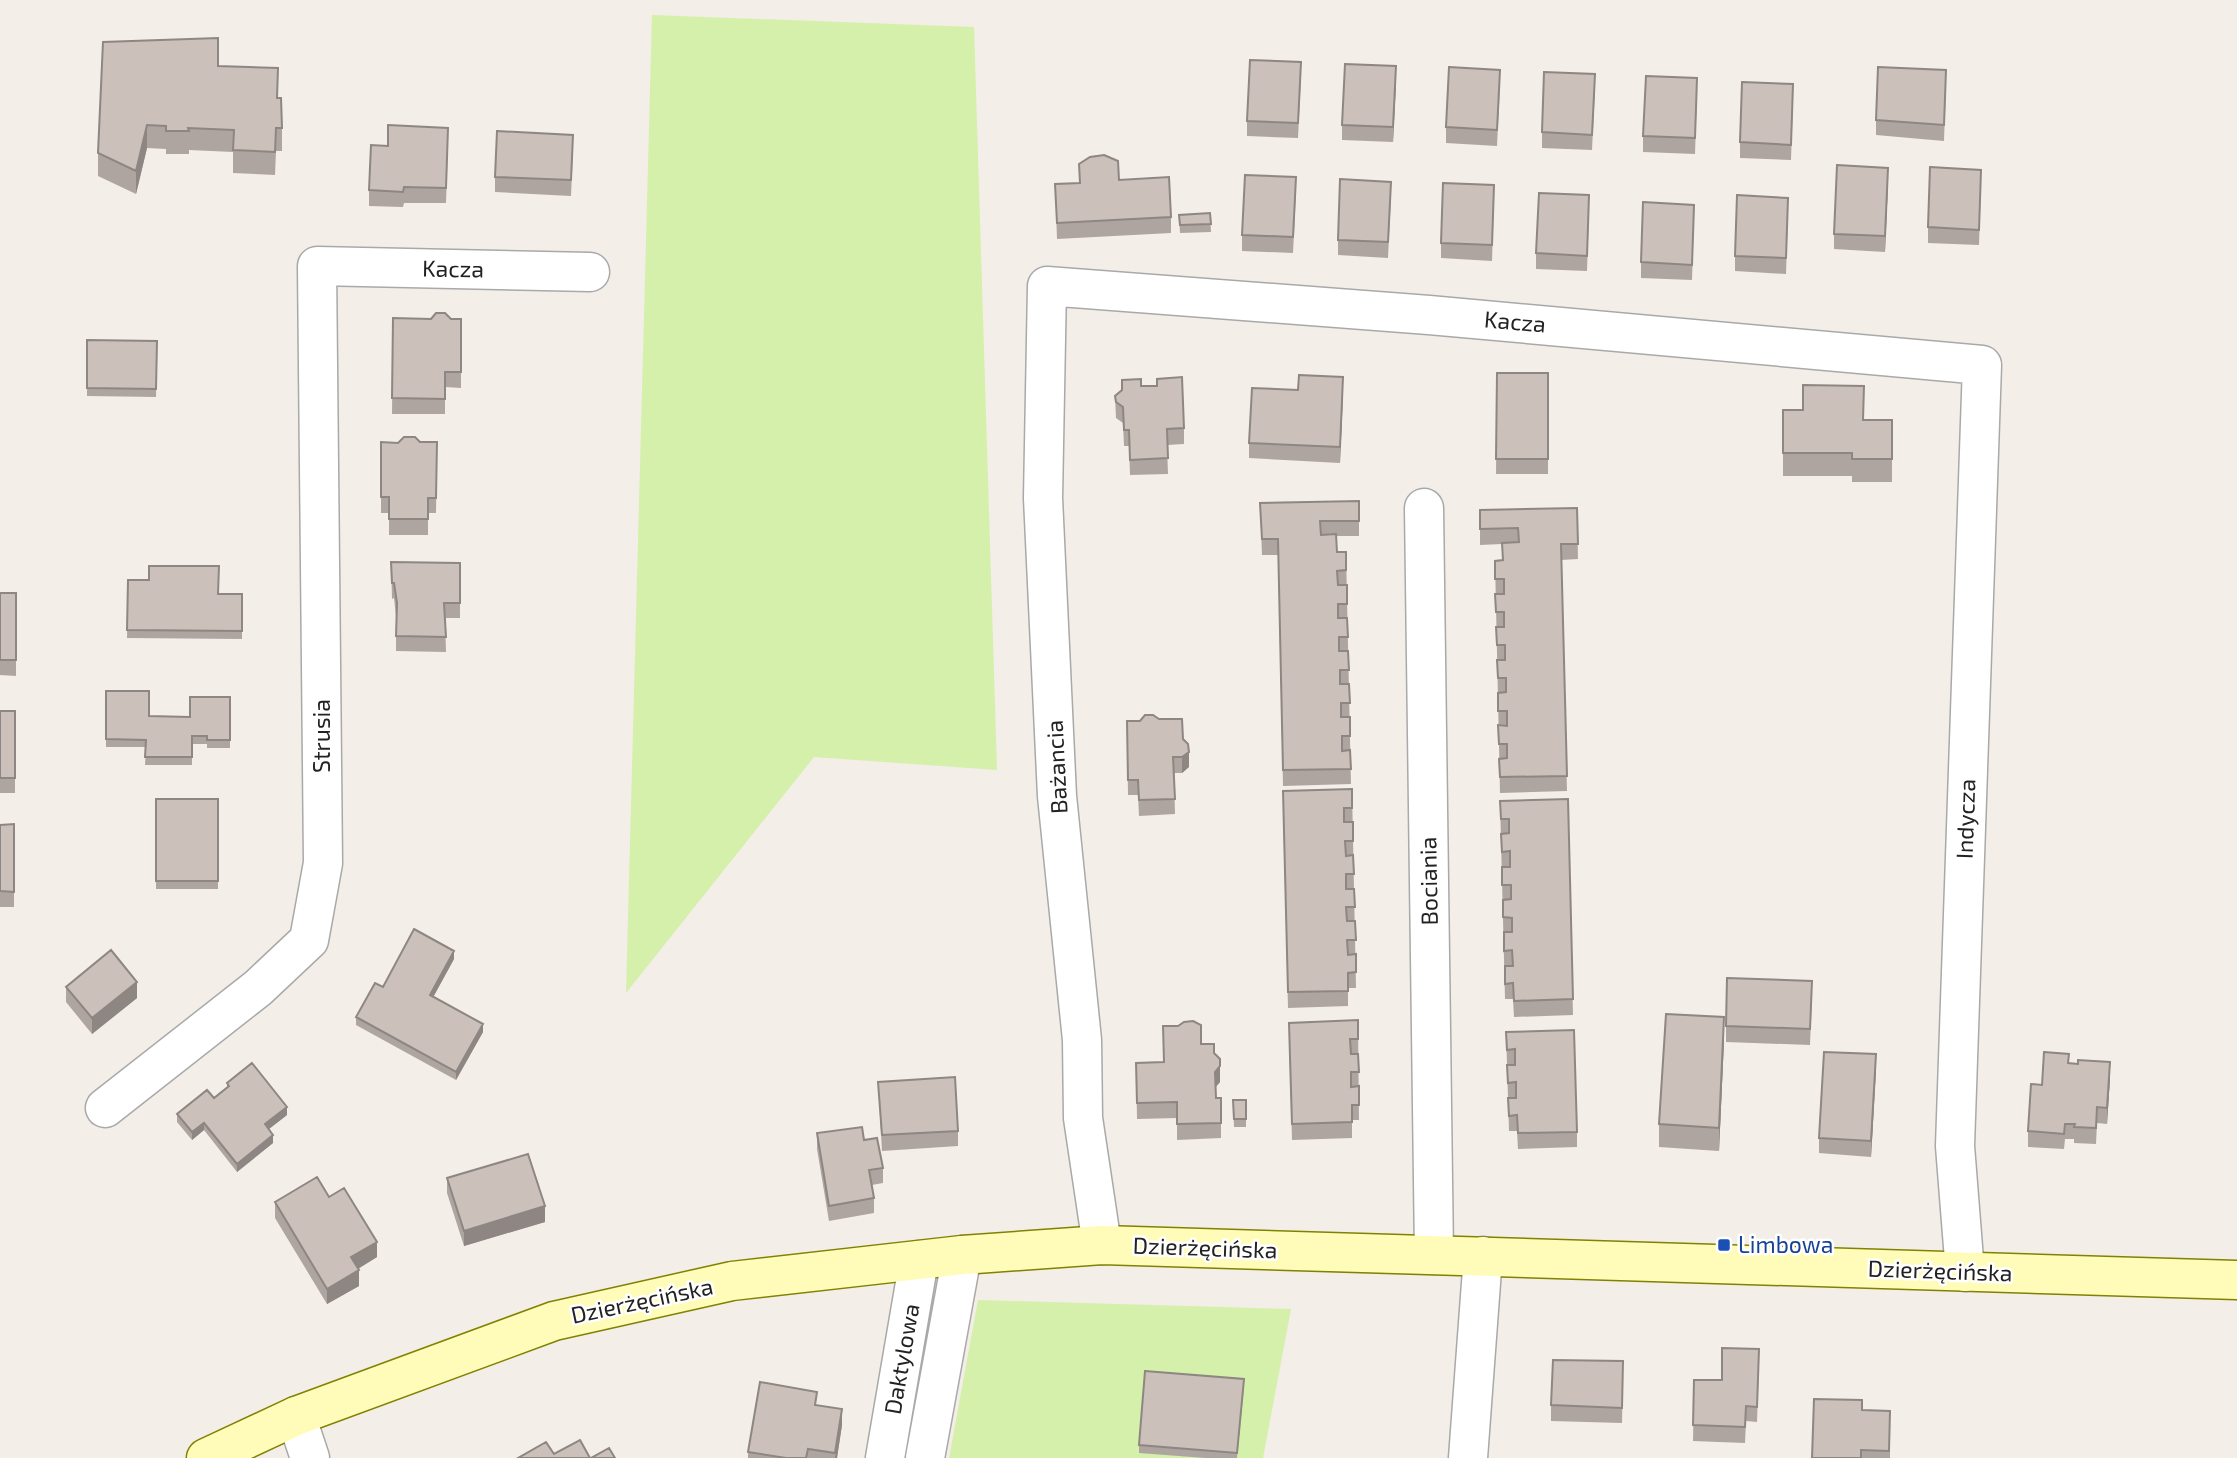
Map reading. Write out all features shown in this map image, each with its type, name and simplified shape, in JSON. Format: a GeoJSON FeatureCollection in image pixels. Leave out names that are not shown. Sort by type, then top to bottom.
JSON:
{"type":"FeatureCollection","features":[{"type":"Feature","properties":{"kind":"street","name":"Kacza"},"geometry":{"type":"LineString","coordinates":[[317,266],[590,272]]}},
{"type":"Feature","properties":{"kind":"street","name":"Strusia"},"geometry":{"type":"LineString","coordinates":[[105,1108],[258,988],[309,940],[323,863],[317,266]]}},
{"type":"Feature","properties":{"kind":"street","name":"Kacza"},"geometry":{"type":"LineString","coordinates":[[1047,286],[1429,314],[1982,365]]}},
{"type":"Feature","properties":{"kind":"street","name":"Bażancia"},"geometry":{"type":"LineString","coordinates":[[1047,286],[1043,499],[1057,796],[1082,1040],[1083,1118],[1102,1245]]}},
{"type":"Feature","properties":{"kind":"street","name":"Indycza"},"geometry":{"type":"LineString","coordinates":[[1965,1272],[1955,1146],[1982,365]]}},
{"type":"Feature","properties":{"kind":"street","name":"Bociania"},"geometry":{"type":"LineString","coordinates":[[1424,508],[1434,1255]]}},
{"type":"Feature","properties":{"kind":"street","name":"Dzierżęcińska"},"geometry":{"type":"LineString","coordinates":[[206,1458],[296,1416],[554,1321],[732,1281],[962,1255],[1102,1245],[2237,1280]]}},
{"type":"Feature","properties":{"kind":"street"},"geometry":{"type":"LineString","coordinates":[[925,1458],[962,1255]]}},
{"type":"Feature","properties":{"kind":"street"},"geometry":{"type":"LineString","coordinates":[[1468,1458],[1483,1256]]}},
{"type":"Feature","properties":{"kind":"street","name":"Daktylowa"},"geometry":{"type":"LineString","coordinates":[[885,1458],[919,1261]]}},
{"type":"Feature","properties":{"kind":"street"},"geometry":{"type":"LineString","coordinates":[[296,1416],[310,1458]]}},
{"type":"Feature","properties":{"kind":"green space"},"geometry":{"type":"Polygon","coordinates":[[[652,15],[974,27],[997,770],[814,757],[626,993],[652,15]]]}},
{"type":"Feature","properties":{"kind":"green space"},"geometry":{"type":"Polygon","coordinates":[[[978,1300],[1291,1309],[1263,1458],[949,1458],[978,1300]]]}},
{"type":"Feature","properties":{"kind":"building"},"geometry":{"type":"Polygon","coordinates":[[[218,38],[218,66],[278,68],[277,98],[281,98],[282,128],[276,128],[275,152],[233,150],[234,130],[188,128],[189,131],[166,131],[166,126],[147,125],[136,171],[98,153],[103,42],[218,38]]]}},
{"type":"Feature","properties":{"kind":"building"},"geometry":{"type":"Polygon","coordinates":[[[1250,60],[1301,62],[1298,123],[1247,121],[1250,60]]]}},
{"type":"Feature","properties":{"kind":"building"},"geometry":{"type":"Polygon","coordinates":[[[1345,64],[1396,66],[1393,127],[1342,125],[1345,64]]]}},
{"type":"Feature","properties":{"kind":"building"},"geometry":{"type":"Polygon","coordinates":[[[1449,67],[1500,70],[1497,130],[1446,127],[1449,67]]]}},
{"type":"Feature","properties":{"kind":"building"},"geometry":{"type":"Polygon","coordinates":[[[1878,67],[1946,70],[1944,125],[1876,120],[1878,67]]]}},
{"type":"Feature","properties":{"kind":"building"},"geometry":{"type":"Polygon","coordinates":[[[1544,72],[1595,74],[1592,135],[1542,132],[1544,72]]]}},
{"type":"Feature","properties":{"kind":"building"},"geometry":{"type":"Polygon","coordinates":[[[1646,76],[1697,78],[1695,138],[1643,136],[1646,76]]]}},
{"type":"Feature","properties":{"kind":"building"},"geometry":{"type":"Polygon","coordinates":[[[1742,82],[1793,84],[1791,145],[1740,142],[1742,82]]]}},
{"type":"Feature","properties":{"kind":"building"},"geometry":{"type":"Polygon","coordinates":[[[388,125],[448,128],[446,188],[404,187],[403,192],[369,190],[371,145],[388,146],[388,125]]]}},
{"type":"Feature","properties":{"kind":"building"},"geometry":{"type":"Polygon","coordinates":[[[497,131],[573,135],[571,180],[495,177],[497,131]]]}},
{"type":"Feature","properties":{"kind":"building"},"geometry":{"type":"Polygon","coordinates":[[[1104,155],[1118,161],[1119,180],[1169,177],[1171,217],[1057,223],[1055,184],[1080,183],[1079,164],[1090,157],[1104,155]]]}},
{"type":"Feature","properties":{"kind":"building"},"geometry":{"type":"Polygon","coordinates":[[[1837,165],[1888,168],[1885,236],[1834,234],[1837,165]]]}},
{"type":"Feature","properties":{"kind":"building"},"geometry":{"type":"Polygon","coordinates":[[[1930,167],[1981,170],[1979,230],[1928,227],[1930,167]]]}},
{"type":"Feature","properties":{"kind":"building"},"geometry":{"type":"Polygon","coordinates":[[[1245,175],[1296,177],[1293,237],[1242,235],[1245,175]]]}},
{"type":"Feature","properties":{"kind":"building"},"geometry":{"type":"Polygon","coordinates":[[[1340,179],[1391,182],[1388,242],[1338,240],[1340,179]]]}},
{"type":"Feature","properties":{"kind":"building"},"geometry":{"type":"Polygon","coordinates":[[[1443,183],[1494,185],[1492,245],[1441,243],[1443,183]]]}},
{"type":"Feature","properties":{"kind":"building"},"geometry":{"type":"Polygon","coordinates":[[[1539,193],[1589,195],[1587,256],[1536,253],[1539,193]]]}},
{"type":"Feature","properties":{"kind":"building"},"geometry":{"type":"Polygon","coordinates":[[[1737,195],[1788,198],[1786,258],[1735,256],[1737,195]]]}},
{"type":"Feature","properties":{"kind":"building"},"geometry":{"type":"Polygon","coordinates":[[[1643,202],[1694,205],[1692,265],[1641,262],[1643,202]]]}},
{"type":"Feature","properties":{"kind":"building"},"geometry":{"type":"Polygon","coordinates":[[[1210,213],[1211,224],[1180,225],[1179,215],[1210,213]]]}},
{"type":"Feature","properties":{"kind":"building"},"geometry":{"type":"Polygon","coordinates":[[[436,313],[445,313],[451,319],[461,319],[461,372],[445,372],[445,399],[392,398],[393,318],[431,319],[436,313]]]}},
{"type":"Feature","properties":{"kind":"building"},"geometry":{"type":"Polygon","coordinates":[[[87,340],[157,341],[156,389],[87,388],[87,340]]]}},
{"type":"Feature","properties":{"kind":"building"},"geometry":{"type":"Polygon","coordinates":[[[1497,373],[1548,373],[1548,459],[1496,459],[1497,373]]]}},
{"type":"Feature","properties":{"kind":"building"},"geometry":{"type":"Polygon","coordinates":[[[1299,375],[1343,377],[1340,447],[1249,443],[1252,388],[1298,390],[1299,375]]]}},
{"type":"Feature","properties":{"kind":"building"},"geometry":{"type":"Polygon","coordinates":[[[1182,377],[1184,428],[1167,429],[1168,458],[1130,460],[1129,430],[1124,430],[1123,407],[1116,402],[1115,396],[1122,390],[1122,380],[1141,379],[1141,386],[1157,386],[1157,379],[1182,377]]]}},
{"type":"Feature","properties":{"kind":"building"},"geometry":{"type":"Polygon","coordinates":[[[1803,385],[1864,386],[1863,420],[1892,420],[1892,459],[1852,459],[1852,453],[1783,453],[1783,410],[1803,410],[1803,385]]]}},
{"type":"Feature","properties":{"kind":"building"},"geometry":{"type":"Polygon","coordinates":[[[404,437],[415,437],[420,442],[437,442],[436,498],[428,498],[428,519],[389,519],[389,497],[381,497],[381,442],[398,443],[404,437]]]}},
{"type":"Feature","properties":{"kind":"building"},"geometry":{"type":"Polygon","coordinates":[[[1359,501],[1359,521],[1320,521],[1321,535],[1336,534],[1337,552],[1346,552],[1346,570],[1337,571],[1338,585],[1347,585],[1347,604],[1338,604],[1338,618],[1347,618],[1348,637],[1339,637],[1339,651],[1348,651],[1349,670],[1340,670],[1340,684],[1349,684],[1350,703],[1341,703],[1341,717],[1350,717],[1350,736],[1342,736],[1342,751],[1350,750],[1351,769],[1283,770],[1278,539],[1262,539],[1260,503],[1359,501]]]}},
{"type":"Feature","properties":{"kind":"building"},"geometry":{"type":"Polygon","coordinates":[[[1577,508],[1578,544],[1561,544],[1567,776],[1500,777],[1499,759],[1507,758],[1507,744],[1499,744],[1498,725],[1507,726],[1507,711],[1498,711],[1498,693],[1506,692],[1506,678],[1498,678],[1497,660],[1505,660],[1505,645],[1497,645],[1496,627],[1504,627],[1504,612],[1496,612],[1495,594],[1504,594],[1504,579],[1495,579],[1495,561],[1503,560],[1502,543],[1519,542],[1518,528],[1480,529],[1480,510],[1577,508]]]}},
{"type":"Feature","properties":{"kind":"building"},"geometry":{"type":"Polygon","coordinates":[[[391,562],[460,563],[460,603],[444,603],[446,637],[396,636],[397,603],[391,562]]]}},
{"type":"Feature","properties":{"kind":"building"},"geometry":{"type":"Polygon","coordinates":[[[149,566],[219,566],[218,594],[242,594],[242,631],[127,630],[128,580],[149,580],[149,566]]]}},
{"type":"Feature","properties":{"kind":"building"},"geometry":{"type":"Polygon","coordinates":[[[0,593],[16,593],[16,660],[0,660],[0,593]]]}},
{"type":"Feature","properties":{"kind":"building"},"geometry":{"type":"Polygon","coordinates":[[[106,691],[149,691],[149,716],[190,717],[190,697],[230,697],[230,740],[207,740],[207,736],[192,736],[192,757],[145,757],[146,740],[106,739],[106,691]]]}},
{"type":"Feature","properties":{"kind":"building"},"geometry":{"type":"Polygon","coordinates":[[[0,711],[15,711],[15,778],[0,778],[0,711]]]}},
{"type":"Feature","properties":{"kind":"building"},"geometry":{"type":"Polygon","coordinates":[[[1145,715],[1153,715],[1159,719],[1182,719],[1183,739],[1188,744],[1189,752],[1182,757],[1173,757],[1175,799],[1139,800],[1138,780],[1128,780],[1127,721],[1140,721],[1145,715]]]}},
{"type":"Feature","properties":{"kind":"building"},"geometry":{"type":"Polygon","coordinates":[[[1352,789],[1352,808],[1344,808],[1344,822],[1353,822],[1353,841],[1345,841],[1346,856],[1353,855],[1354,874],[1346,874],[1346,889],[1354,889],[1355,907],[1346,907],[1347,921],[1355,921],[1356,940],[1347,940],[1348,955],[1356,954],[1356,972],[1348,973],[1348,991],[1288,992],[1283,791],[1352,789]]]}},
{"type":"Feature","properties":{"kind":"building"},"geometry":{"type":"Polygon","coordinates":[[[156,799],[218,799],[218,881],[156,881],[156,799]]]}},
{"type":"Feature","properties":{"kind":"building"},"geometry":{"type":"Polygon","coordinates":[[[1568,799],[1573,999],[1514,1001],[1513,983],[1505,984],[1505,966],[1513,966],[1512,950],[1504,951],[1504,932],[1512,932],[1512,918],[1503,917],[1503,900],[1511,899],[1511,885],[1502,885],[1502,867],[1510,867],[1510,851],[1502,852],[1501,834],[1509,833],[1509,819],[1501,819],[1500,801],[1568,799]]]}},
{"type":"Feature","properties":{"kind":"building"},"geometry":{"type":"Polygon","coordinates":[[[14,824],[14,892],[0,891],[0,825],[14,824]]]}},
{"type":"Feature","properties":{"kind":"building"},"geometry":{"type":"Polygon","coordinates":[[[414,929],[454,951],[430,995],[483,1024],[456,1072],[356,1017],[375,983],[383,987],[414,929]]]}},
{"type":"Feature","properties":{"kind":"building"},"geometry":{"type":"Polygon","coordinates":[[[111,950],[137,982],[92,1018],[66,987],[111,950]]]}},
{"type":"Feature","properties":{"kind":"building"},"geometry":{"type":"Polygon","coordinates":[[[1727,978],[1812,981],[1810,1029],[1726,1026],[1727,978]]]}},
{"type":"Feature","properties":{"kind":"building"},"geometry":{"type":"Polygon","coordinates":[[[1666,1014],[1724,1017],[1719,1128],[1659,1124],[1666,1014]]]}},
{"type":"Feature","properties":{"kind":"building"},"geometry":{"type":"Polygon","coordinates":[[[1358,1020],[1358,1039],[1350,1039],[1351,1054],[1358,1054],[1359,1072],[1351,1072],[1351,1087],[1359,1086],[1359,1105],[1352,1105],[1352,1122],[1292,1124],[1289,1023],[1358,1020]]]}},
{"type":"Feature","properties":{"kind":"building"},"geometry":{"type":"Polygon","coordinates":[[[1193,1021],[1201,1025],[1201,1044],[1214,1044],[1214,1053],[1220,1059],[1220,1066],[1215,1072],[1216,1098],[1221,1098],[1221,1123],[1177,1124],[1177,1102],[1137,1103],[1136,1063],[1164,1062],[1163,1026],[1178,1026],[1193,1021]]]}},
{"type":"Feature","properties":{"kind":"building"},"geometry":{"type":"Polygon","coordinates":[[[1574,1030],[1577,1132],[1518,1133],[1517,1115],[1509,1116],[1508,1098],[1516,1098],[1516,1082],[1508,1083],[1507,1065],[1515,1065],[1515,1049],[1507,1050],[1506,1032],[1574,1030]]]}},
{"type":"Feature","properties":{"kind":"building"},"geometry":{"type":"Polygon","coordinates":[[[1824,1052],[1876,1054],[1871,1141],[1819,1138],[1824,1052]]]}},
{"type":"Feature","properties":{"kind":"building"},"geometry":{"type":"Polygon","coordinates":[[[2044,1052],[2069,1054],[2068,1063],[2078,1064],[2078,1060],[2110,1062],[2107,1108],[2097,1107],[2096,1128],[2065,1124],[2064,1134],[2028,1131],[2031,1084],[2042,1085],[2044,1052]]]}},
{"type":"Feature","properties":{"kind":"building"},"geometry":{"type":"Polygon","coordinates":[[[252,1063],[287,1107],[265,1124],[273,1135],[237,1164],[204,1123],[192,1132],[177,1114],[207,1090],[214,1098],[229,1086],[227,1083],[252,1063]]]}},
{"type":"Feature","properties":{"kind":"building"},"geometry":{"type":"Polygon","coordinates":[[[955,1077],[958,1131],[882,1135],[878,1082],[955,1077]]]}},
{"type":"Feature","properties":{"kind":"building"},"geometry":{"type":"Polygon","coordinates":[[[1233,1100],[1246,1100],[1246,1119],[1234,1119],[1233,1100]]]}},
{"type":"Feature","properties":{"kind":"building"},"geometry":{"type":"Polygon","coordinates":[[[862,1127],[864,1140],[877,1138],[883,1168],[869,1170],[874,1198],[829,1206],[817,1133],[862,1127]]]}},
{"type":"Feature","properties":{"kind":"building"},"geometry":{"type":"Polygon","coordinates":[[[528,1154],[545,1206],[464,1231],[447,1178],[528,1154]]]}},
{"type":"Feature","properties":{"kind":"building"},"geometry":{"type":"Polygon","coordinates":[[[317,1177],[329,1197],[344,1188],[377,1242],[351,1257],[359,1270],[327,1289],[275,1202],[317,1177]]]}},
{"type":"Feature","properties":{"kind":"building"},"geometry":{"type":"Polygon","coordinates":[[[1722,1348],[1759,1349],[1757,1407],[1746,1406],[1745,1427],[1693,1425],[1694,1380],[1722,1380],[1722,1348]]]}},
{"type":"Feature","properties":{"kind":"building"},"geometry":{"type":"Polygon","coordinates":[[[1553,1360],[1623,1361],[1622,1408],[1551,1405],[1553,1360]]]}},
{"type":"Feature","properties":{"kind":"building"},"geometry":{"type":"Polygon","coordinates":[[[1145,1371],[1244,1379],[1237,1453],[1139,1445],[1145,1371]]]}},
{"type":"Feature","properties":{"kind":"building"},"geometry":{"type":"Polygon","coordinates":[[[760,1382],[817,1392],[815,1405],[842,1409],[835,1453],[808,1449],[806,1458],[786,1458],[748,1452],[760,1382]]]}},
{"type":"Feature","properties":{"kind":"building"},"geometry":{"type":"Polygon","coordinates":[[[1814,1399],[1862,1400],[1862,1410],[1890,1411],[1889,1451],[1861,1450],[1861,1458],[1812,1458],[1814,1399]]]}},
{"type":"Feature","properties":{"kind":"building"},"geometry":{"type":"Polygon","coordinates":[[[580,1440],[590,1458],[518,1458],[546,1442],[554,1454],[580,1440]]]}},
{"type":"Feature","properties":{"kind":"building"},"geometry":{"type":"Polygon","coordinates":[[[609,1448],[615,1458],[591,1458],[609,1448]]]}},
{"type":"Feature","properties":{"kind":"place","name":"Limbowa"},"geometry":{"type":"Point","coordinates":[1724,1245]}}]}
